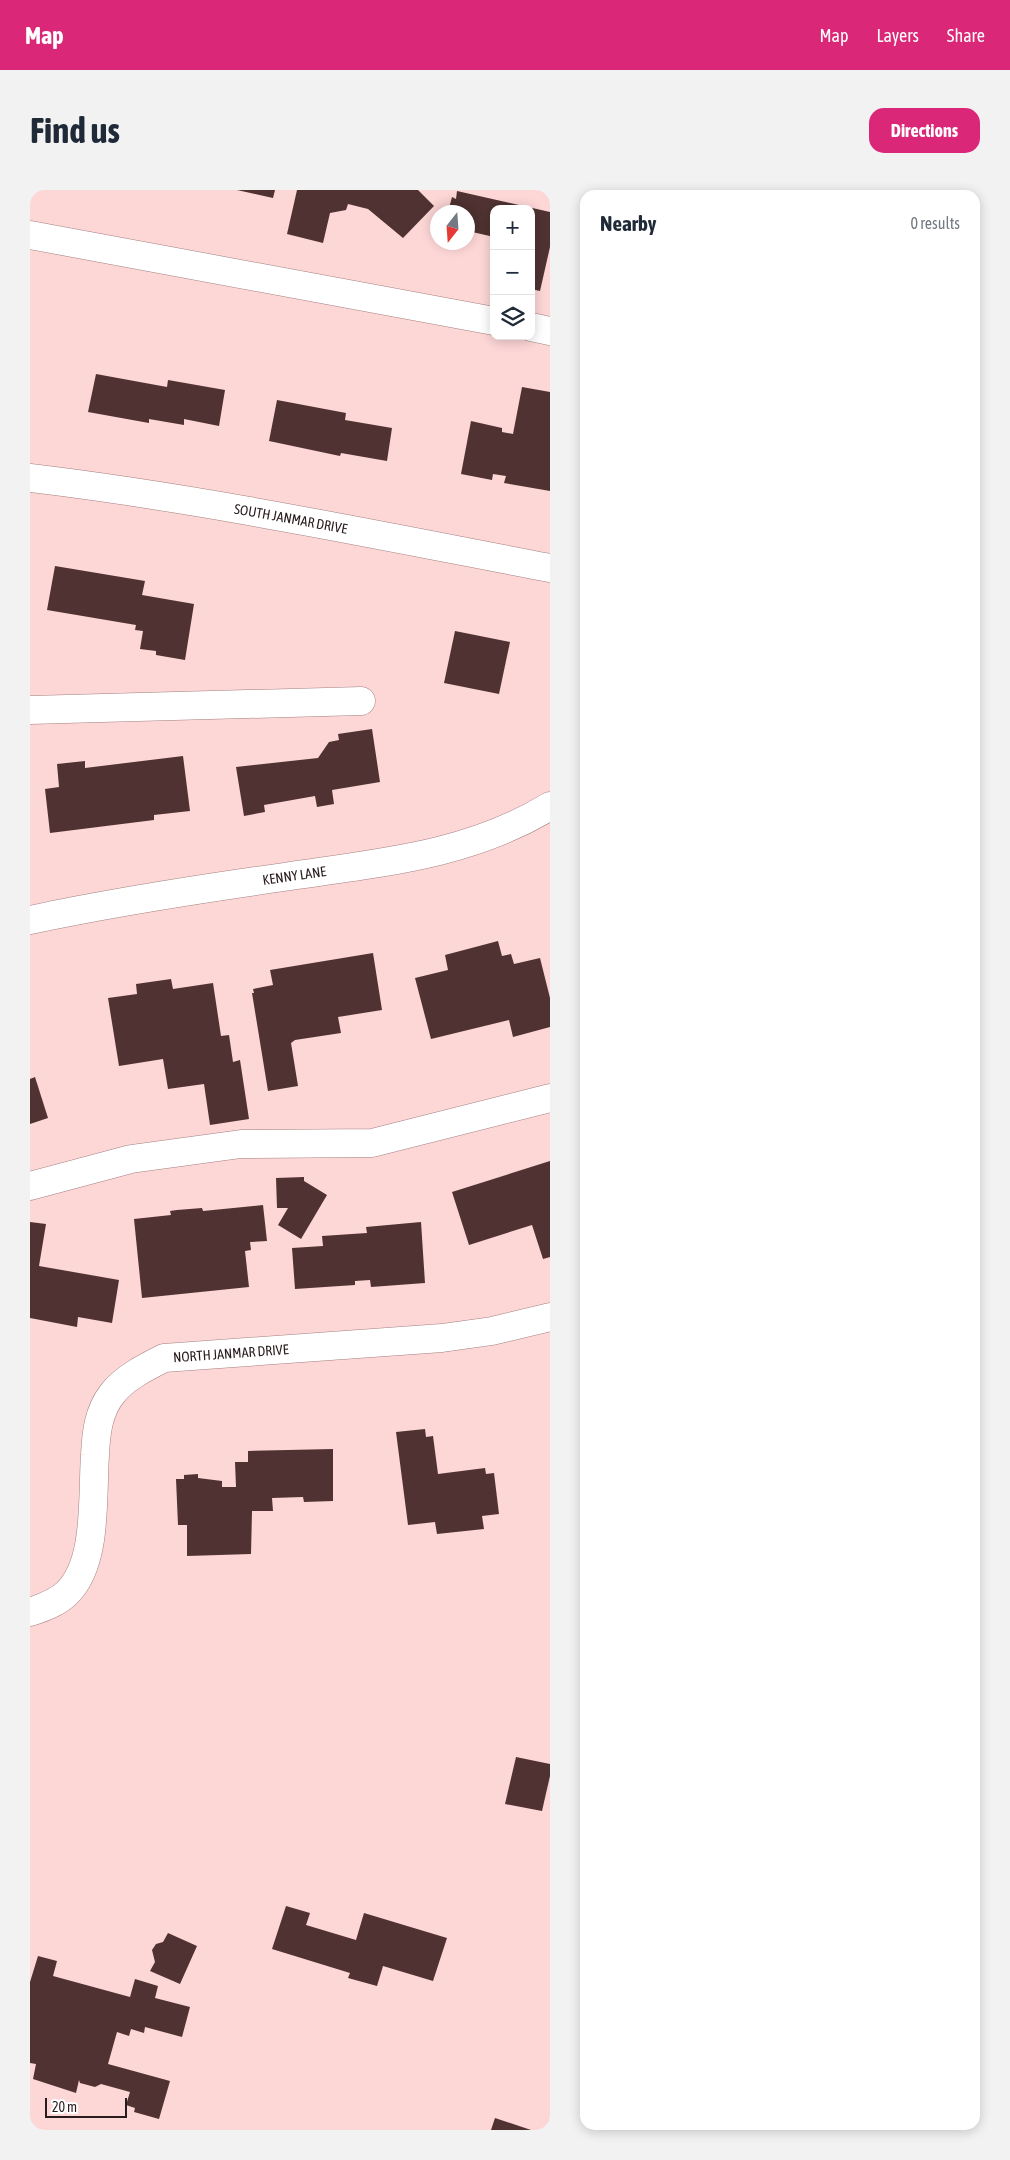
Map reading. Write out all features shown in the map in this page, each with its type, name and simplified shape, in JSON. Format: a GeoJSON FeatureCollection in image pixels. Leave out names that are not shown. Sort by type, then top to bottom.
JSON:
{"type":"FeatureCollection","features":[{"type":"Feature","properties":{"kind":"street"},"geometry":{"type":"LineString","coordinates":[[30,235],[490,319]]}},
{"type":"Feature","properties":{"kind":"street"},"geometry":{"type":"LineString","coordinates":[[535,328],[550,331]]}},
{"type":"Feature","properties":{"kind":"street","name":"SOUTH JANMAR DRIVE"},"geometry":{"type":"LineString","coordinates":[[30,478],[91,485],[314,522],[550,568]]}},
{"type":"Feature","properties":{"kind":"street"},"geometry":{"type":"LineString","coordinates":[[30,710],[361,701]]}},
{"type":"Feature","properties":{"kind":"street","name":"KENNY LANE"},"geometry":{"type":"LineString","coordinates":[[30,920],[118,902],[392,862],[440,852],[509,830],[550,806]]}},
{"type":"Feature","properties":{"kind":"street"},"geometry":{"type":"LineString","coordinates":[[30,1186],[131,1159],[241,1144],[372,1143],[550,1098]]}},
{"type":"Feature","properties":{"kind":"street","name":"NORTH JANMAR DRIVE"},"geometry":{"type":"LineString","coordinates":[[30,1612],[45,1607],[66,1594],[80,1577],[88,1554],[96,1426],[112,1394],[138,1371],[164,1358],[442,1338],[492,1331],[550,1317]]}},
{"type":"Feature","properties":{"kind":"building"},"geometry":{"type":"Polygon","coordinates":[[[237,190],[275,190],[273,198],[237,190]]]}},
{"type":"Feature","properties":{"kind":"building"},"geometry":{"type":"Polygon","coordinates":[[[297,190],[418,190],[433,205],[430,205],[430,210],[403,238],[368,209],[348,204],[346,210],[330,213],[323,243],[287,234],[297,190]]]}},
{"type":"Feature","properties":{"kind":"building"},"geometry":{"type":"Polygon","coordinates":[[[457,191],[519,205],[490,205],[490,236],[475,233],[475,205],[450,205],[452,197],[456,199],[457,191]]]}},
{"type":"Feature","properties":{"kind":"building"},"geometry":{"type":"Polygon","coordinates":[[[535,209],[550,212],[550,247],[540,291],[535,290],[535,209]]]}},
{"type":"Feature","properties":{"kind":"building"},"geometry":{"type":"Polygon","coordinates":[[[96,374],[167,387],[168,380],[225,390],[219,426],[184,419],[184,425],[149,419],[149,423],[88,412],[96,374]]]}},
{"type":"Feature","properties":{"kind":"building"},"geometry":{"type":"Polygon","coordinates":[[[522,387],[550,392],[550,491],[504,483],[506,476],[493,474],[492,480],[461,474],[471,421],[502,428],[502,432],[513,434],[522,387]]]}},
{"type":"Feature","properties":{"kind":"building"},"geometry":{"type":"Polygon","coordinates":[[[277,400],[346,413],[345,420],[392,428],[387,461],[341,453],[340,456],[269,441],[277,400]]]}},
{"type":"Feature","properties":{"kind":"building"},"geometry":{"type":"Polygon","coordinates":[[[55,566],[145,581],[142,595],[194,604],[185,660],[156,655],[156,651],[140,649],[143,631],[135,630],[136,625],[47,610],[55,566]]]}},
{"type":"Feature","properties":{"kind":"building"},"geometry":{"type":"Polygon","coordinates":[[[455,631],[510,642],[499,694],[444,683],[455,631]]]}},
{"type":"Feature","properties":{"kind":"building"},"geometry":{"type":"Polygon","coordinates":[[[372,729],[380,782],[332,790],[334,804],[317,807],[315,796],[264,805],[265,812],[244,816],[236,767],[318,758],[329,742],[339,740],[338,734],[372,729]]]}},
{"type":"Feature","properties":{"kind":"building"},"geometry":{"type":"Polygon","coordinates":[[[183,756],[190,811],[154,815],[154,820],[50,833],[45,789],[59,787],[57,764],[85,761],[85,768],[183,756]]]}},
{"type":"Feature","properties":{"kind":"building"},"geometry":{"type":"Polygon","coordinates":[[[498,941],[502,956],[511,954],[514,964],[540,958],[550,998],[550,1027],[513,1037],[509,1020],[431,1039],[415,978],[448,970],[445,955],[498,941]]]}},
{"type":"Feature","properties":{"kind":"building"},"geometry":{"type":"Polygon","coordinates":[[[373,953],[382,1010],[338,1017],[341,1033],[295,1040],[291,1043],[298,1086],[268,1091],[252,993],[254,993],[253,989],[273,985],[270,970],[373,953]]]}},
{"type":"Feature","properties":{"kind":"building"},"geometry":{"type":"Polygon","coordinates":[[[171,979],[173,989],[213,983],[221,1036],[229,1035],[233,1062],[240,1060],[249,1119],[210,1125],[204,1084],[168,1089],[163,1059],[119,1066],[108,998],[137,994],[136,984],[171,979]]]}},
{"type":"Feature","properties":{"kind":"building"},"geometry":{"type":"Polygon","coordinates":[[[35,1077],[48,1118],[30,1124],[30,1079],[35,1077]]]}},
{"type":"Feature","properties":{"kind":"building"},"geometry":{"type":"Polygon","coordinates":[[[550,1161],[550,1257],[543,1259],[532,1225],[469,1245],[452,1192],[550,1161]]]}},
{"type":"Feature","properties":{"kind":"building"},"geometry":{"type":"Polygon","coordinates":[[[304,1177],[304,1181],[327,1195],[301,1239],[278,1225],[288,1208],[277,1208],[276,1178],[304,1177]]]}},
{"type":"Feature","properties":{"kind":"building"},"geometry":{"type":"Polygon","coordinates":[[[263,1205],[267,1241],[250,1242],[251,1250],[245,1251],[249,1287],[142,1298],[134,1219],[171,1215],[170,1211],[177,1210],[202,1208],[203,1211],[263,1205]]]}},
{"type":"Feature","properties":{"kind":"building"},"geometry":{"type":"Polygon","coordinates":[[[30,1222],[46,1224],[39,1266],[119,1280],[112,1323],[78,1317],[77,1327],[30,1318],[30,1222]]]}},
{"type":"Feature","properties":{"kind":"building"},"geometry":{"type":"Polygon","coordinates":[[[421,1222],[425,1283],[371,1287],[370,1280],[355,1281],[355,1285],[295,1289],[292,1248],[323,1246],[322,1236],[367,1233],[366,1227],[421,1222]]]}},
{"type":"Feature","properties":{"kind":"building"},"geometry":{"type":"Polygon","coordinates":[[[425,1429],[426,1437],[433,1436],[438,1474],[485,1468],[486,1474],[494,1473],[499,1514],[482,1516],[484,1529],[437,1534],[435,1522],[408,1525],[396,1432],[425,1429]]]}},
{"type":"Feature","properties":{"kind":"building"},"geometry":{"type":"Polygon","coordinates":[[[333,1449],[333,1501],[304,1502],[303,1497],[272,1498],[273,1511],[252,1511],[251,1554],[187,1556],[187,1525],[178,1525],[176,1479],[184,1479],[184,1475],[198,1474],[198,1478],[222,1481],[222,1487],[236,1487],[235,1462],[248,1462],[248,1451],[333,1449]]]}},
{"type":"Feature","properties":{"kind":"building"},"geometry":{"type":"Polygon","coordinates":[[[516,1757],[550,1764],[550,1776],[542,1811],[505,1804],[516,1757]]]}},
{"type":"Feature","properties":{"kind":"building"},"geometry":{"type":"Polygon","coordinates":[[[286,1906],[310,1913],[306,1925],[356,1940],[364,1913],[447,1938],[433,1981],[383,1966],[377,1986],[348,1978],[350,1973],[272,1949],[286,1906]]]}},
{"type":"Feature","properties":{"kind":"building"},"geometry":{"type":"Polygon","coordinates":[[[168,1933],[197,1946],[180,1984],[150,1971],[155,1962],[152,1950],[156,1944],[163,1942],[168,1933]]]}},
{"type":"Feature","properties":{"kind":"building"},"geometry":{"type":"Polygon","coordinates":[[[38,1956],[57,1961],[53,1976],[130,1997],[135,1979],[158,1986],[155,1998],[190,2007],[182,2037],[145,2027],[144,2033],[131,2029],[129,2036],[117,2032],[108,2064],[170,2081],[159,2119],[134,2112],[135,2108],[126,2105],[130,2092],[101,2084],[95,2087],[80,2083],[79,2080],[76,2093],[33,2079],[36,2064],[30,2063],[30,1982],[38,1956]]]}},
{"type":"Feature","properties":{"kind":"building"},"geometry":{"type":"Polygon","coordinates":[[[495,2118],[531,2130],[491,2130],[495,2118]]]}}]}
